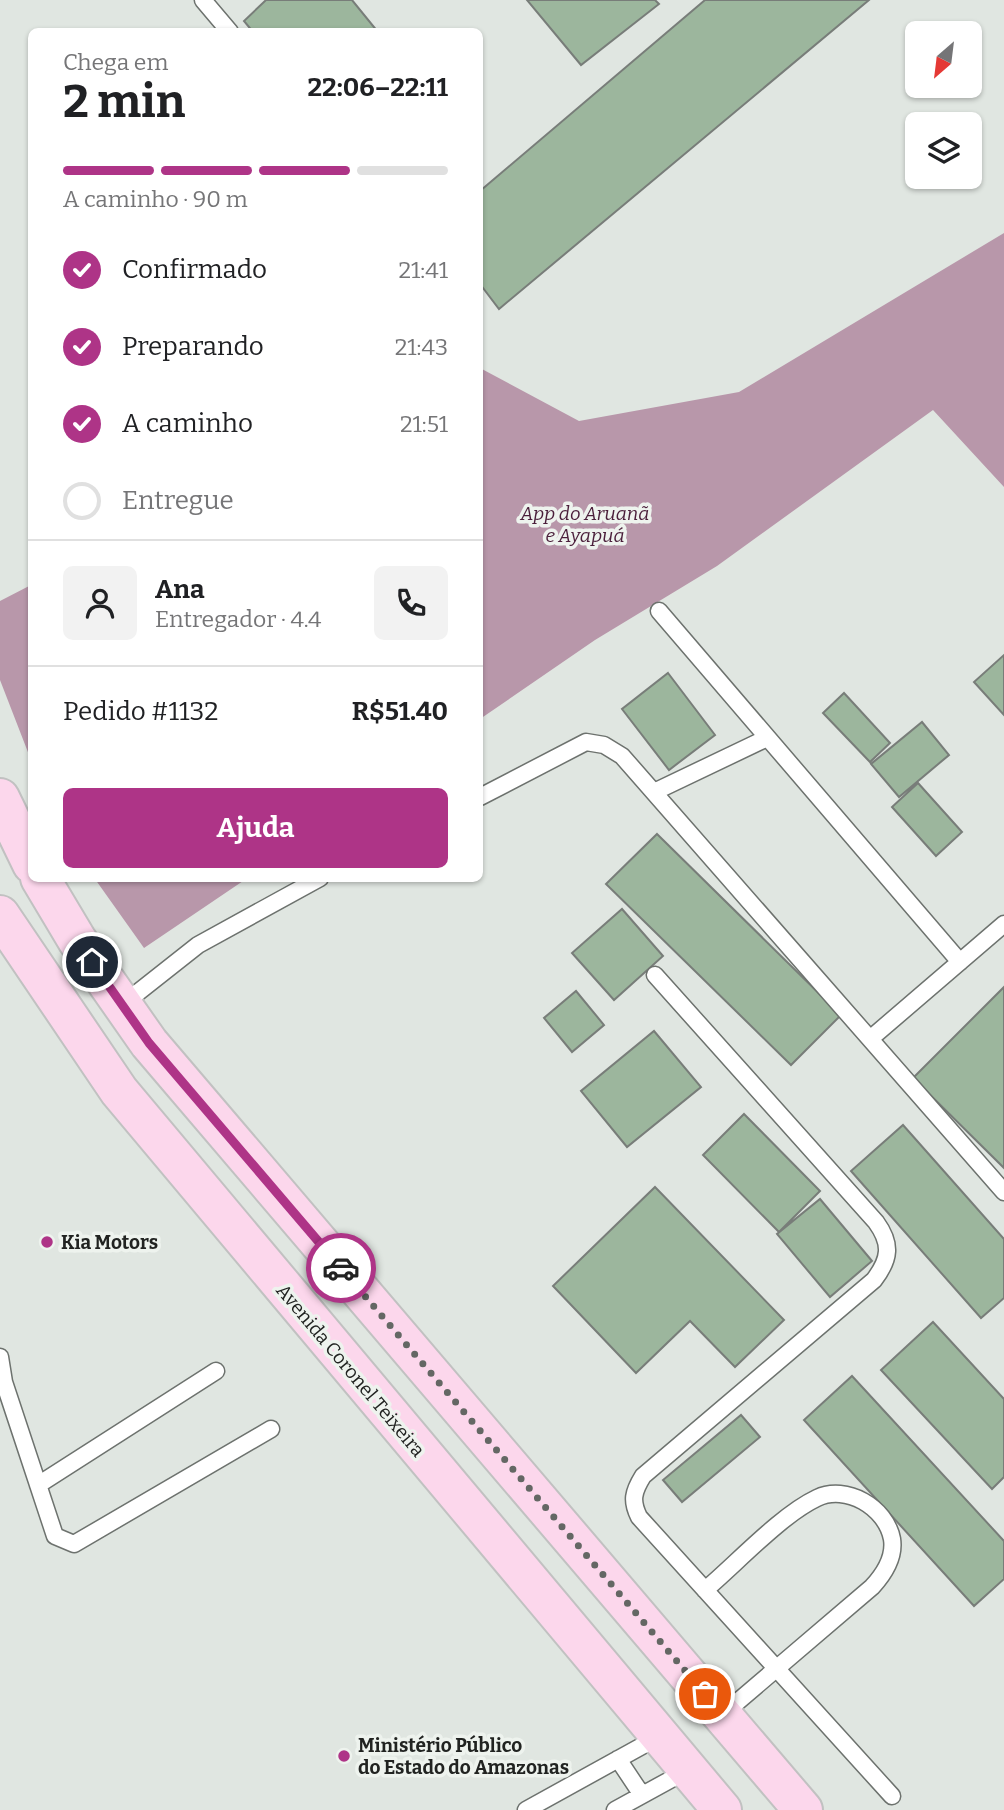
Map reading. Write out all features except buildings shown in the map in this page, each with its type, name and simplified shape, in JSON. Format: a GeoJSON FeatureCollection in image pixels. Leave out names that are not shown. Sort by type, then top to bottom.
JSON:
{"type":"FeatureCollection","features":[{"type":"Feature","properties":{"kind":"main road"},"geometry":{"type":"LineString","coordinates":[[0,798],[28,856]]}},
{"type":"Feature","properties":{"kind":"main road"},"geometry":{"type":"LineString","coordinates":[[42,882],[76,940],[149,1043],[803,1810]]}},
{"type":"Feature","properties":{"kind":"main road","name":"Avenida Coronel Teixeira"},"geometry":{"type":"LineString","coordinates":[[0,915],[119,1091],[722,1810]]}},
{"type":"Feature","properties":{"kind":"lane"},"geometry":{"type":"LineString","coordinates":[[203,0],[227,28]]}},
{"type":"Feature","properties":{"kind":"lane"},"geometry":{"type":"LineString","coordinates":[[659,611],[960,962]]}},
{"type":"Feature","properties":{"kind":"lane"},"geometry":{"type":"LineString","coordinates":[[654,792],[767,738]]}},
{"type":"Feature","properties":{"kind":"lane"},"geometry":{"type":"LineString","coordinates":[[483,795],[586,742],[604,745],[622,756],[1004,1192]]}},
{"type":"Feature","properties":{"kind":"lane"},"geometry":{"type":"LineString","coordinates":[[122,1005],[198,945],[313,882]]}},
{"type":"Feature","properties":{"kind":"lane"},"geometry":{"type":"LineString","coordinates":[[870,1039],[1004,924]]}},
{"type":"Feature","properties":{"kind":"lane"},"geometry":{"type":"LineString","coordinates":[[655,975],[876,1222],[886,1236],[889,1252],[874,1279],[643,1476],[634,1490],[633,1504],[639,1517],[892,1796]]}},
{"type":"Feature","properties":{"kind":"lane"},"geometry":{"type":"LineString","coordinates":[[0,1356],[4,1382],[55,1535],[74,1544],[271,1429]]}},
{"type":"Feature","properties":{"kind":"lane"},"geometry":{"type":"LineString","coordinates":[[38,1485],[216,1371]]}},
{"type":"Feature","properties":{"kind":"lane"},"geometry":{"type":"LineString","coordinates":[[705,1590],[800,1508],[835,1491],[854,1496],[872,1508],[885,1522],[892,1539],[891,1557],[884,1574],[722,1715]]}},
{"type":"Feature","properties":{"kind":"lane"},"geometry":{"type":"LineString","coordinates":[[526,1810],[660,1737]]}},
{"type":"Feature","properties":{"kind":"lane"},"geometry":{"type":"LineString","coordinates":[[618,1759],[642,1795]]}},
{"type":"Feature","properties":{"kind":"lane"},"geometry":{"type":"LineString","coordinates":[[615,1810],[688,1770]]}},
{"type":"Feature","properties":{"kind":"green space","name":"App do Aruanã e Ayapuá"},"geometry":{"type":"Polygon","coordinates":[[[1004,233],[1004,487],[933,410],[717,566],[595,640],[483,717],[483,370],[579,421],[739,392],[1004,233]]]}},
{"type":"Feature","properties":{"kind":"green space"},"geometry":{"type":"Polygon","coordinates":[[[28,587],[28,752],[0,680],[0,601],[28,587]]]}},
{"type":"Feature","properties":{"kind":"green space"},"geometry":{"type":"Polygon","coordinates":[[[97,882],[242,882],[144,948],[97,882]]]}},
{"type":"Feature","properties":{"kind":"way so far"},"geometry":{"type":"LineString","coordinates":[[341,1268],[705,1694]]}},
{"type":"Feature","properties":{"kind":"place","name":"Kia Motors"},"geometry":{"type":"Point","coordinates":[47,1242]}},
{"type":"Feature","properties":{"kind":"place","name":"Ministério Público do Estado do Amazonas"},"geometry":{"type":"Point","coordinates":[344,1756]}},
{"type":"Feature","properties":{"kind":"route"},"geometry":{"type":"LineString","coordinates":[[92,962],[149,1043],[341,1268]]}}]}
